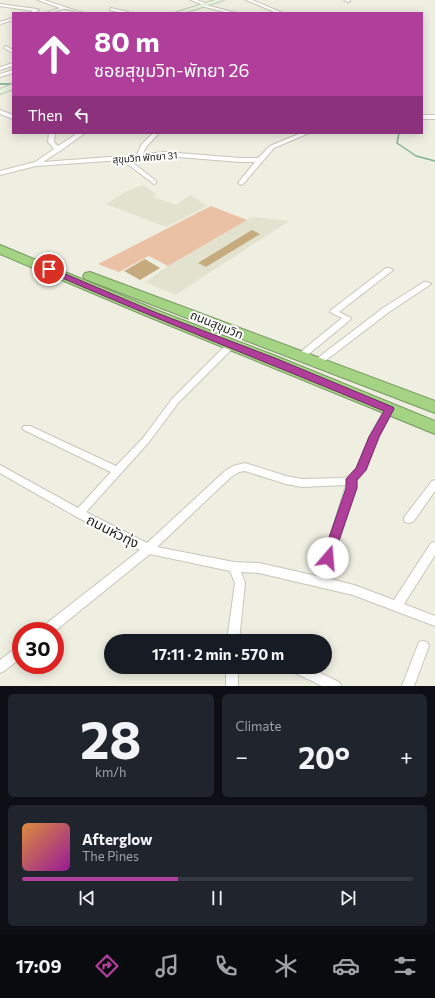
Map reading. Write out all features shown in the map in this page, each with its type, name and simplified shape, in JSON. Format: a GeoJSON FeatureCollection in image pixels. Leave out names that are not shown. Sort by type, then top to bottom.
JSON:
{"type":"FeatureCollection","features":[{"type":"Feature","properties":{"kind":"highway","name":"ถนนสุขุมวิท"},"geometry":{"type":"LineString","coordinates":[[0,240],[79,273],[180,309],[435,407]]}},
{"type":"Feature","properties":{"kind":"highway","name":"ถนนสุขุมวิท"},"geometry":{"type":"LineString","coordinates":[[0,249],[166,320],[271,360],[435,428]]}},
{"type":"Feature","properties":{"kind":"highway"},"geometry":{"type":"LineString","coordinates":[[166,320],[164,318],[166,313],[172,310],[180,309]]}},
{"type":"Feature","properties":{"kind":"main road"},"geometry":{"type":"LineString","coordinates":[[182,12],[216,0]]}},
{"type":"Feature","properties":{"kind":"main road"},"geometry":{"type":"LineString","coordinates":[[0,92],[12,86]]}},
{"type":"Feature","properties":{"kind":"street"},"geometry":{"type":"LineString","coordinates":[[40,0],[77,12]]}},
{"type":"Feature","properties":{"kind":"street"},"geometry":{"type":"LineString","coordinates":[[193,0],[203,5],[230,12]]}},
{"type":"Feature","properties":{"kind":"street"},"geometry":{"type":"LineString","coordinates":[[248,0],[278,12]]}},
{"type":"Feature","properties":{"kind":"street"},"geometry":{"type":"LineString","coordinates":[[0,5],[37,10],[33,12]]}},
{"type":"Feature","properties":{"kind":"street"},"geometry":{"type":"LineString","coordinates":[[51,12],[62,8]]}},
{"type":"Feature","properties":{"kind":"street"},"geometry":{"type":"LineString","coordinates":[[111,9],[123,12]]}},
{"type":"Feature","properties":{"kind":"street"},"geometry":{"type":"LineString","coordinates":[[0,23],[12,19]]}},
{"type":"Feature","properties":{"kind":"street"},"geometry":{"type":"LineString","coordinates":[[6,47],[12,51]]}},
{"type":"Feature","properties":{"kind":"street"},"geometry":{"type":"LineString","coordinates":[[0,64],[12,64]]}},
{"type":"Feature","properties":{"kind":"street"},"geometry":{"type":"LineString","coordinates":[[0,70],[12,64]]}},
{"type":"Feature","properties":{"kind":"street"},"geometry":{"type":"LineString","coordinates":[[0,76],[12,70]]}},
{"type":"Feature","properties":{"kind":"street"},"geometry":{"type":"LineString","coordinates":[[0,112],[12,117]]}},
{"type":"Feature","properties":{"kind":"street"},"geometry":{"type":"LineString","coordinates":[[423,117],[435,117]]}},
{"type":"Feature","properties":{"kind":"street"},"geometry":{"type":"LineString","coordinates":[[52,134],[51,142],[58,150]]}},
{"type":"Feature","properties":{"kind":"street"},"geometry":{"type":"LineString","coordinates":[[36,164],[81,134]]}},
{"type":"Feature","properties":{"kind":"street"},"geometry":{"type":"LineString","coordinates":[[139,156],[143,146],[155,134]]}},
{"type":"Feature","properties":{"kind":"street"},"geometry":{"type":"LineString","coordinates":[[241,183],[272,147],[280,142],[303,134]]}},
{"type":"Feature","properties":{"kind":"street","name":"สุขุมวิท พัทยา 31"},"geometry":{"type":"LineString","coordinates":[[0,173],[36,164],[166,154],[240,160],[260,160]]}},
{"type":"Feature","properties":{"kind":"street"},"geometry":{"type":"LineString","coordinates":[[123,158],[154,182]]}},
{"type":"Feature","properties":{"kind":"street"},"geometry":{"type":"LineString","coordinates":[[301,356],[347,318],[334,312],[389,270]]}},
{"type":"Feature","properties":{"kind":"street"},"geometry":{"type":"LineString","coordinates":[[318,362],[392,306],[427,284]]}},
{"type":"Feature","properties":{"kind":"street"},"geometry":{"type":"LineString","coordinates":[[79,514],[146,440],[175,401],[230,345]]}},
{"type":"Feature","properties":{"kind":"street"},"geometry":{"type":"LineString","coordinates":[[57,622],[148,549],[236,468],[245,467],[286,480],[302,483],[345,482],[352,479],[361,470],[374,437],[389,409]]}},
{"type":"Feature","properties":{"kind":"street"},"geometry":{"type":"LineString","coordinates":[[27,428],[117,471]]}},
{"type":"Feature","properties":{"kind":"street","name":"ถนนหัวทุ่ง"},"geometry":{"type":"LineString","coordinates":[[0,470],[79,514],[148,549],[234,567],[259,568],[330,584],[354,590],[435,620]]}},
{"type":"Feature","properties":{"kind":"street"},"geometry":{"type":"LineString","coordinates":[[324,572],[351,488],[352,479]]}},
{"type":"Feature","properties":{"kind":"street"},"geometry":{"type":"LineString","coordinates":[[409,519],[435,484]]}},
{"type":"Feature","properties":{"kind":"street"},"geometry":{"type":"LineString","coordinates":[[396,606],[435,546]]}},
{"type":"Feature","properties":{"kind":"street"},"geometry":{"type":"LineString","coordinates":[[234,567],[240,583],[234,634]]}},
{"type":"Feature","properties":{"kind":"street"},"geometry":{"type":"LineString","coordinates":[[408,686],[423,646]]}},
{"type":"Feature","properties":{"kind":"street"},"geometry":{"type":"LineString","coordinates":[[0,667],[12,658]]}},
{"type":"Feature","properties":{"kind":"street"},"geometry":{"type":"LineString","coordinates":[[232,674],[232,686]]}},
{"type":"Feature","properties":{"kind":"street"},"geometry":{"type":"LineString","coordinates":[[310,674],[335,686]]}},
{"type":"Feature","properties":{"kind":"shaded area"},"geometry":{"type":"Polygon","coordinates":[[[143,185],[156,194],[153,197],[176,205],[190,195],[208,206],[166,227],[106,204],[127,191],[143,185]]]}},
{"type":"Feature","properties":{"kind":"shaded area"},"geometry":{"type":"Polygon","coordinates":[[[211,206],[247,220],[168,266],[149,256],[119,272],[98,264],[211,206]]]}},
{"type":"Feature","properties":{"kind":"shaded area"},"geometry":{"type":"Polygon","coordinates":[[[252,217],[289,221],[175,295],[145,282],[168,266],[252,217]]]}},
{"type":"Feature","properties":{"kind":"building"},"geometry":{"type":"Polygon","coordinates":[[[252,230],[260,234],[206,267],[198,263],[252,230]]]}},
{"type":"Feature","properties":{"kind":"building"},"geometry":{"type":"Polygon","coordinates":[[[145,259],[160,268],[140,280],[124,271],[145,259]]]}},
{"type":"Feature","properties":{"kind":"waterway"},"geometry":{"type":"LineString","coordinates":[[0,84],[12,84]]}},
{"type":"Feature","properties":{"kind":"waterway"},"geometry":{"type":"LineString","coordinates":[[399,134],[397,143],[416,156],[435,161]]}},
{"type":"Feature","properties":{"kind":"route"},"geometry":{"type":"LineString","coordinates":[[49,269],[216,340],[271,360],[389,409],[374,437],[361,470],[352,479],[351,488],[328,558]]}}]}
